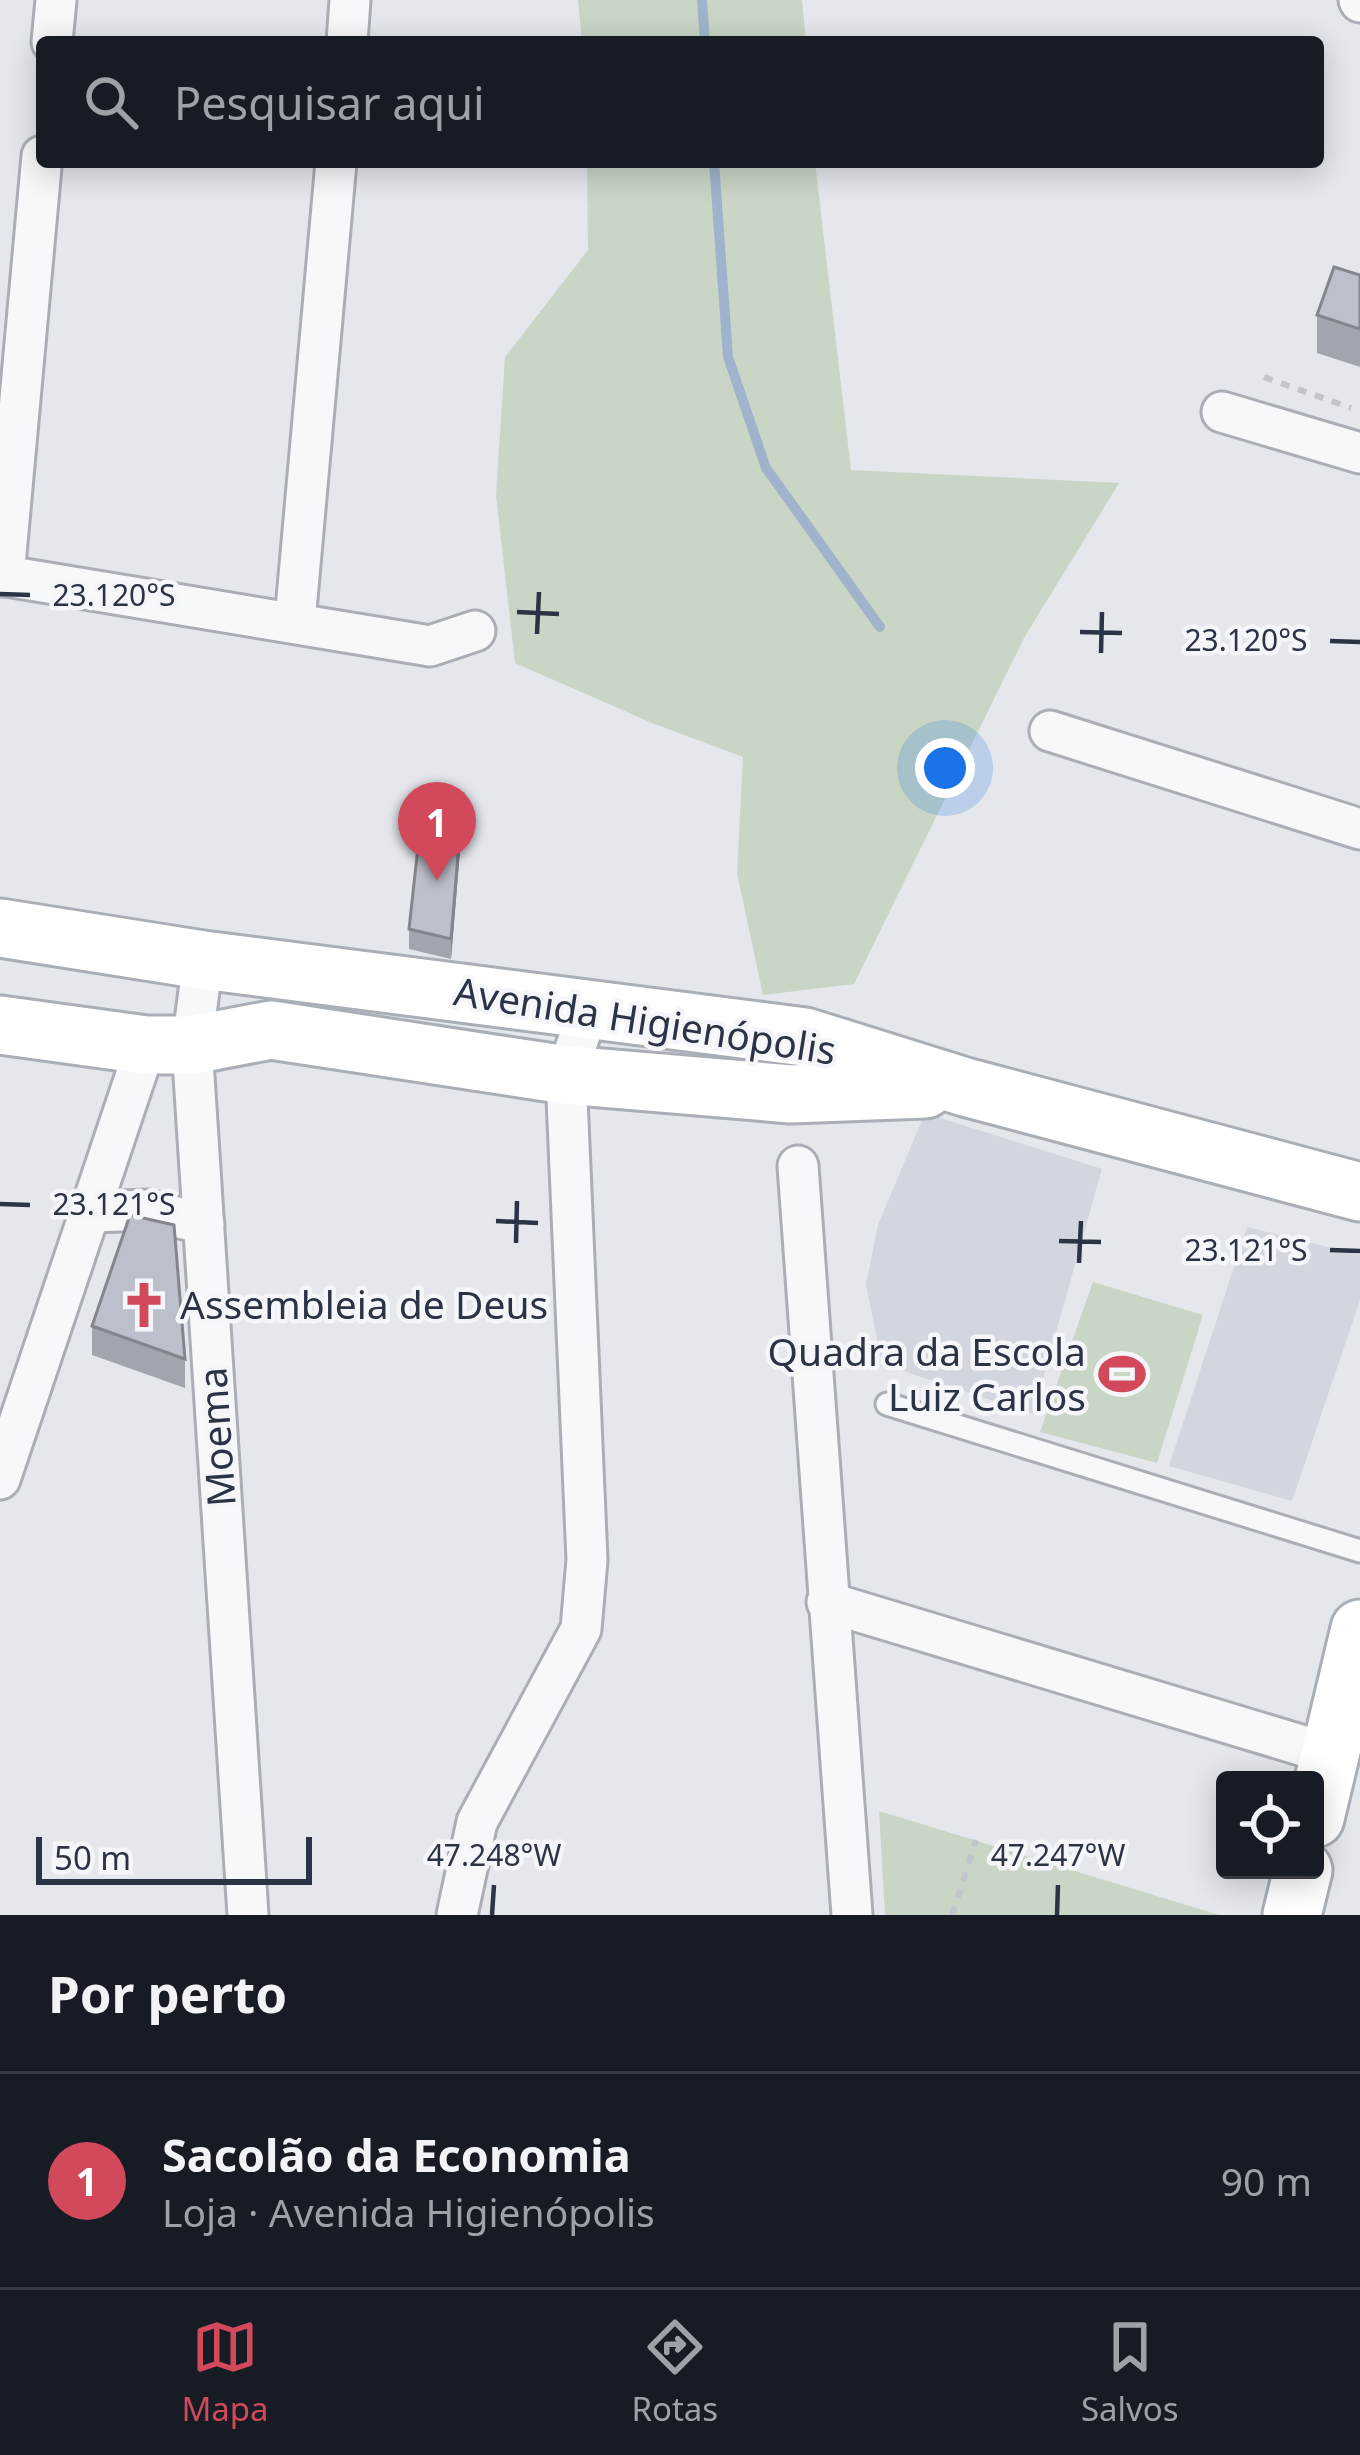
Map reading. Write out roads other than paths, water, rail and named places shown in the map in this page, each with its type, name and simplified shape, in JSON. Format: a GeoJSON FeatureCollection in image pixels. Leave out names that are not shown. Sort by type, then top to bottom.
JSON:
{"type":"FeatureCollection","features":[{"type":"Feature","properties":{"kind":"main road","name":"Avenida Higienópolis"},"geometry":{"type":"LineString","coordinates":[[0,928],[203,960],[805,1037],[965,1087]]}},
{"type":"Feature","properties":{"kind":"main road","name":"Avenida Higienópolis"},"geometry":{"type":"LineString","coordinates":[[0,1025],[169,1045],[271,1030],[566,1075],[791,1094],[965,1087]]}},
{"type":"Feature","properties":{"kind":"main road"},"geometry":{"type":"LineString","coordinates":[[965,1087],[1360,1192]]}},
{"type":"Feature","properties":{"kind":"main road"},"geometry":{"type":"LineString","coordinates":[[1324,1780],[1360,1629]]}},
{"type":"Feature","properties":{"kind":"main road"},"geometry":{"type":"LineString","coordinates":[[1292,1915],[1301,1879]]}},
{"type":"Feature","properties":{"kind":"street"},"geometry":{"type":"LineString","coordinates":[[53,36],[56,0]]}},
{"type":"Feature","properties":{"kind":"street"},"geometry":{"type":"LineString","coordinates":[[347,36],[350,0]]}},
{"type":"Feature","properties":{"kind":"street"},"geometry":{"type":"LineString","coordinates":[[41,168],[2,576],[430,646],[475,632]]}},
{"type":"Feature","properties":{"kind":"street"},"geometry":{"type":"LineString","coordinates":[[295,621],[335,168]]}},
{"type":"Feature","properties":{"kind":"street"},"geometry":{"type":"LineString","coordinates":[[1222,412],[1360,453]]}},
{"type":"Feature","properties":{"kind":"street"},"geometry":{"type":"LineString","coordinates":[[1050,731],[1360,830]]}},
{"type":"Feature","properties":{"kind":"street","name":"Moema"},"geometry":{"type":"LineString","coordinates":[[203,960],[169,1045],[204,1224],[248,1915]]}},
{"type":"Feature","properties":{"kind":"street"},"geometry":{"type":"LineString","coordinates":[[457,1915],[476,1822],[581,1629],[586,1560],[566,1075],[589,1009]]}},
{"type":"Feature","properties":{"kind":"street"},"geometry":{"type":"LineString","coordinates":[[0,1479],[93,1212],[169,1045]]}},
{"type":"Feature","properties":{"kind":"street"},"geometry":{"type":"LineString","coordinates":[[798,1166],[852,1915]]}},
{"type":"Feature","properties":{"kind":"street"},"geometry":{"type":"LineString","coordinates":[[93,1212],[148,1210],[204,1224]]}},
{"type":"Feature","properties":{"kind":"street"},"geometry":{"type":"LineString","coordinates":[[827,1602],[1330,1754]]}},
{"type":"Feature","properties":{"kind":"lane"},"geometry":{"type":"LineString","coordinates":[[886,1404],[1360,1551]]}},
{"type":"Feature","properties":{"kind":"waterway"},"geometry":{"type":"LineString","coordinates":[[702,0],[705,36]]}},
{"type":"Feature","properties":{"kind":"waterway"},"geometry":{"type":"LineString","coordinates":[[714,168],[728,357],[766,468],[880,627]]}},
{"type":"Feature","properties":{"kind":"place","name":"Sacolão da Economia"},"geometry":{"type":"Point","coordinates":[437,881]}},
{"type":"Feature","properties":{"kind":"place","name":"Assembleia de Deus"},"geometry":{"type":"Point","coordinates":[144,1305]}},
{"type":"Feature","properties":{"kind":"place","name":"Quadra da Escola Luiz Carlos"},"geometry":{"type":"Point","coordinates":[1122,1374]}}]}
